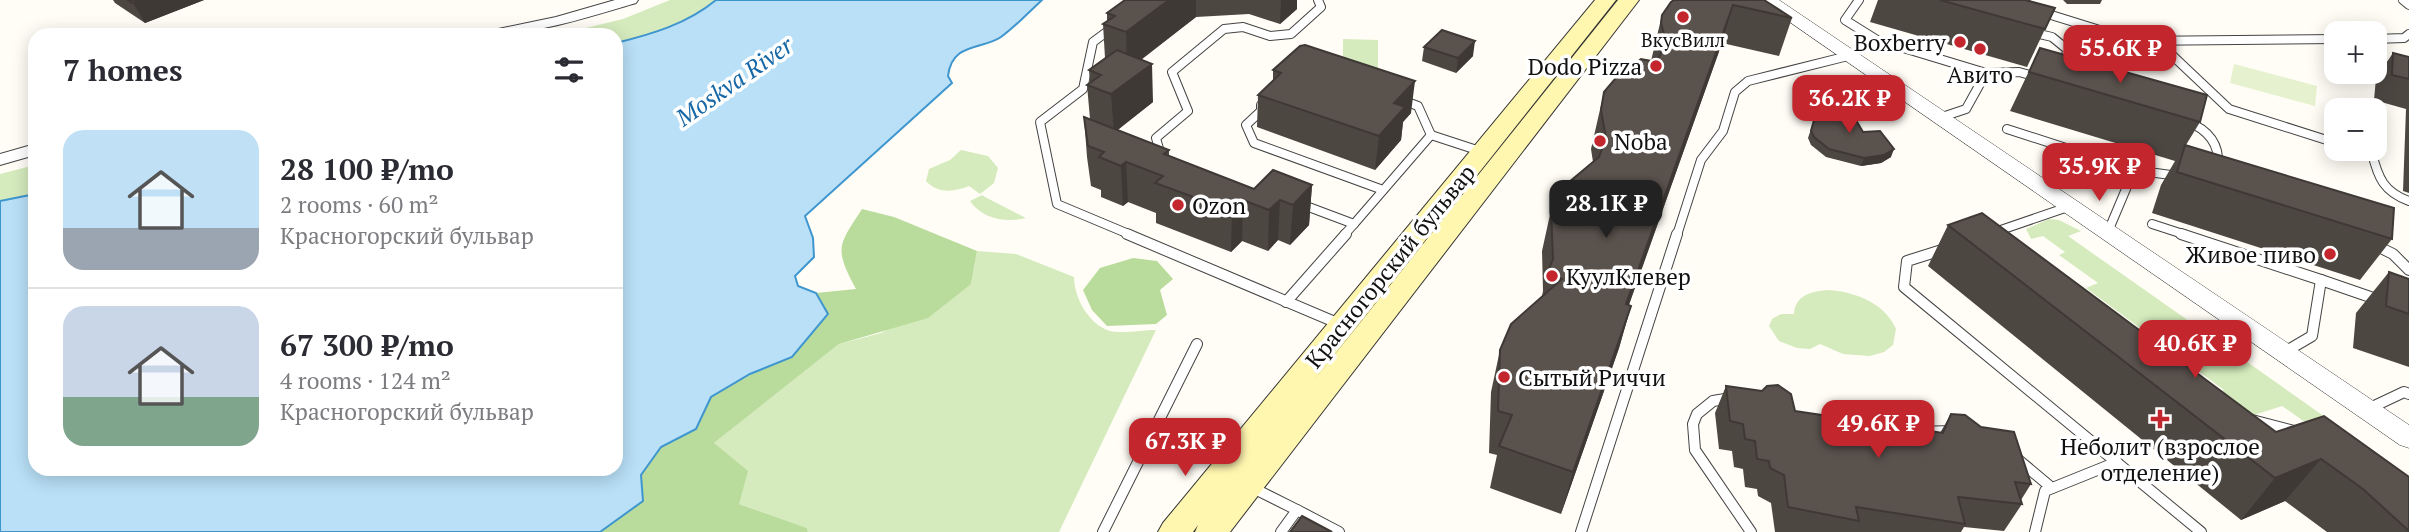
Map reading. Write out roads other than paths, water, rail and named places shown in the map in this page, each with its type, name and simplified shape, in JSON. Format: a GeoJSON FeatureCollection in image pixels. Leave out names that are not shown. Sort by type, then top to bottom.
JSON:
{"type":"FeatureCollection","features":[{"type":"Feature","properties":{"kind":"main road","name":"Красногорский бульвар"},"geometry":{"type":"LineString","coordinates":[[1174,532],[1606,0]]}},
{"type":"Feature","properties":{"kind":"main road","name":"Красногорский бульвар"},"geometry":{"type":"LineString","coordinates":[[1255,477],[1629,0]]}},
{"type":"Feature","properties":{"kind":"main road"},"geometry":{"type":"LineString","coordinates":[[1211,532],[1255,477]]}},
{"type":"Feature","properties":{"kind":"street"},"geometry":{"type":"LineString","coordinates":[[526,28],[558,22],[631,0]]}},
{"type":"Feature","properties":{"kind":"street"},"geometry":{"type":"LineString","coordinates":[[1767,0],[2106,234],[2409,438]]}},
{"type":"Feature","properties":{"kind":"street"},"geometry":{"type":"LineString","coordinates":[[0,160],[28,151]]}},
{"type":"Feature","properties":{"kind":"lane"},"geometry":{"type":"LineString","coordinates":[[1173,163],[1161,158],[1157,138],[1188,111],[1172,72],[1224,29],[1243,27],[1270,36],[1291,34],[1321,7],[1318,0]]}},
{"type":"Feature","properties":{"kind":"lane"},"geometry":{"type":"LineString","coordinates":[[1859,0],[1845,20],[1877,40],[1986,73],[2019,72],[2042,79]]}},
{"type":"Feature","properties":{"kind":"lane"},"geometry":{"type":"LineString","coordinates":[[2023,0],[2032,9],[2135,41],[2324,39]]}},
{"type":"Feature","properties":{"kind":"lane"},"geometry":{"type":"LineString","coordinates":[[2403,0],[2409,5]]}},
{"type":"Feature","properties":{"kind":"lane"},"geometry":{"type":"LineString","coordinates":[[1121,21],[1093,42],[1083,89],[1040,122],[1057,204],[1342,325]]}},
{"type":"Feature","properties":{"kind":"lane"},"geometry":{"type":"LineString","coordinates":[[2025,30],[2052,37],[2068,50],[2059,72]]}},
{"type":"Feature","properties":{"kind":"lane"},"geometry":{"type":"LineString","coordinates":[[2387,39],[2404,38],[2409,34]]}},
{"type":"Feature","properties":{"kind":"lane"},"geometry":{"type":"LineString","coordinates":[[2156,40],[2229,109],[2324,139]]}},
{"type":"Feature","properties":{"kind":"lane"},"geometry":{"type":"LineString","coordinates":[[1581,532],[1700,160],[1723,131],[1735,92],[1748,81],[1848,56]]}},
{"type":"Feature","properties":{"kind":"lane"},"geometry":{"type":"LineString","coordinates":[[1939,118],[1966,109],[1986,73]]}},
{"type":"Feature","properties":{"kind":"lane"},"geometry":{"type":"LineString","coordinates":[[1261,93],[1261,111],[1246,125],[1254,144],[1383,190]]}},
{"type":"Feature","properties":{"kind":"lane"},"geometry":{"type":"LineString","coordinates":[[1394,98],[1418,106],[1431,135],[1483,152]]}},
{"type":"Feature","properties":{"kind":"lane"},"geometry":{"type":"LineString","coordinates":[[2181,120],[2194,123],[2213,138],[2220,154],[2217,176]]}},
{"type":"Feature","properties":{"kind":"lane"},"geometry":{"type":"LineString","coordinates":[[2007,129],[2134,170],[2167,172],[2191,180]]}},
{"type":"Feature","properties":{"kind":"lane"},"geometry":{"type":"LineString","coordinates":[[1286,302],[1431,135]]}},
{"type":"Feature","properties":{"kind":"lane"},"geometry":{"type":"LineString","coordinates":[[2375,161],[2381,186],[2396,198],[2409,201]]}},
{"type":"Feature","properties":{"kind":"lane"},"geometry":{"type":"LineString","coordinates":[[2106,234],[2134,170]]}},
{"type":"Feature","properties":{"kind":"lane"},"geometry":{"type":"LineString","coordinates":[[1292,201],[1354,225]]}},
{"type":"Feature","properties":{"kind":"lane"},"geometry":{"type":"LineString","coordinates":[[1991,245],[1980,237],[2068,207]]}},
{"type":"Feature","properties":{"kind":"lane"},"geometry":{"type":"LineString","coordinates":[[2152,224],[2384,302]]}},
{"type":"Feature","properties":{"kind":"lane"},"geometry":{"type":"LineString","coordinates":[[2363,238],[2393,254],[2409,270]]}},
{"type":"Feature","properties":{"kind":"lane"},"geometry":{"type":"LineString","coordinates":[[1956,245],[1907,261],[1904,287],[2202,532]]}},
{"type":"Feature","properties":{"kind":"lane"},"geometry":{"type":"LineString","coordinates":[[2283,353],[2312,336],[2321,280]]}},
{"type":"Feature","properties":{"kind":"lane"},"geometry":{"type":"LineString","coordinates":[[1102,532],[1197,344]]}},
{"type":"Feature","properties":{"kind":"lane"},"geometry":{"type":"LineString","coordinates":[[2367,410],[2404,392],[2409,394]]}},
{"type":"Feature","properties":{"kind":"lane"},"geometry":{"type":"LineString","coordinates":[[1740,399],[1713,401],[1697,414],[1693,424],[1695,450],[1751,532]]}},
{"type":"Feature","properties":{"kind":"lane"},"geometry":{"type":"LineString","coordinates":[[2244,418],[2297,430],[2308,438]]}},
{"type":"Feature","properties":{"kind":"lane"},"geometry":{"type":"LineString","coordinates":[[1909,433],[1946,430],[1966,434]]}},
{"type":"Feature","properties":{"kind":"lane"},"geometry":{"type":"LineString","coordinates":[[2000,448],[2052,488]]}},
{"type":"Feature","properties":{"kind":"lane"},"geometry":{"type":"LineString","coordinates":[[2035,532],[2045,491],[2117,462]]}},
{"type":"Feature","properties":{"kind":"lane"},"geometry":{"type":"LineString","coordinates":[[1255,477],[1297,510],[1339,532]]}},
{"type":"Feature","properties":{"kind":"lane"},"geometry":{"type":"LineString","coordinates":[[1281,532],[1297,510]]}},
{"type":"Feature","properties":{"kind":"water","name":"Moskva River"},"geometry":{"type":"Polygon","coordinates":[[[716,0],[1042,0],[1001,37],[955,57],[948,76],[952,83],[805,216],[813,238],[814,257],[795,276],[798,286],[816,293],[828,314],[792,357],[750,374],[711,397],[696,429],[661,447],[641,475],[643,501],[600,532],[0,532],[0,201],[28,195],[28,476],[623,476],[623,41],[681,22],[716,0]]]}},
{"type":"Feature","properties":{"kind":"place","name":"ВкусВилл"},"geometry":{"type":"Point","coordinates":[1683,17]}},
{"type":"Feature","properties":{"kind":"place","name":"Boxberry"},"geometry":{"type":"Point","coordinates":[1960,42]}},
{"type":"Feature","properties":{"kind":"place","name":"Авито"},"geometry":{"type":"Point","coordinates":[1980,49]}},
{"type":"Feature","properties":{"kind":"place","name":"Dodo Pizza"},"geometry":{"type":"Point","coordinates":[1656,66]}},
{"type":"Feature","properties":{"kind":"place","name":"Noba"},"geometry":{"type":"Point","coordinates":[1600,141]}},
{"type":"Feature","properties":{"kind":"place","name":"Ozon"},"geometry":{"type":"Point","coordinates":[1178,205]}},
{"type":"Feature","properties":{"kind":"place","name":"Живое пиво"},"geometry":{"type":"Point","coordinates":[2330,254]}},
{"type":"Feature","properties":{"kind":"place","name":"КуулКлевер"},"geometry":{"type":"Point","coordinates":[1552,276]}},
{"type":"Feature","properties":{"kind":"place","name":"Сытый Риччи"},"geometry":{"type":"Point","coordinates":[1504,377]}},
{"type":"Feature","properties":{"kind":"place","name":"Неболит (взрослое отделение)"},"geometry":{"type":"Point","coordinates":[2160,419]}}]}
